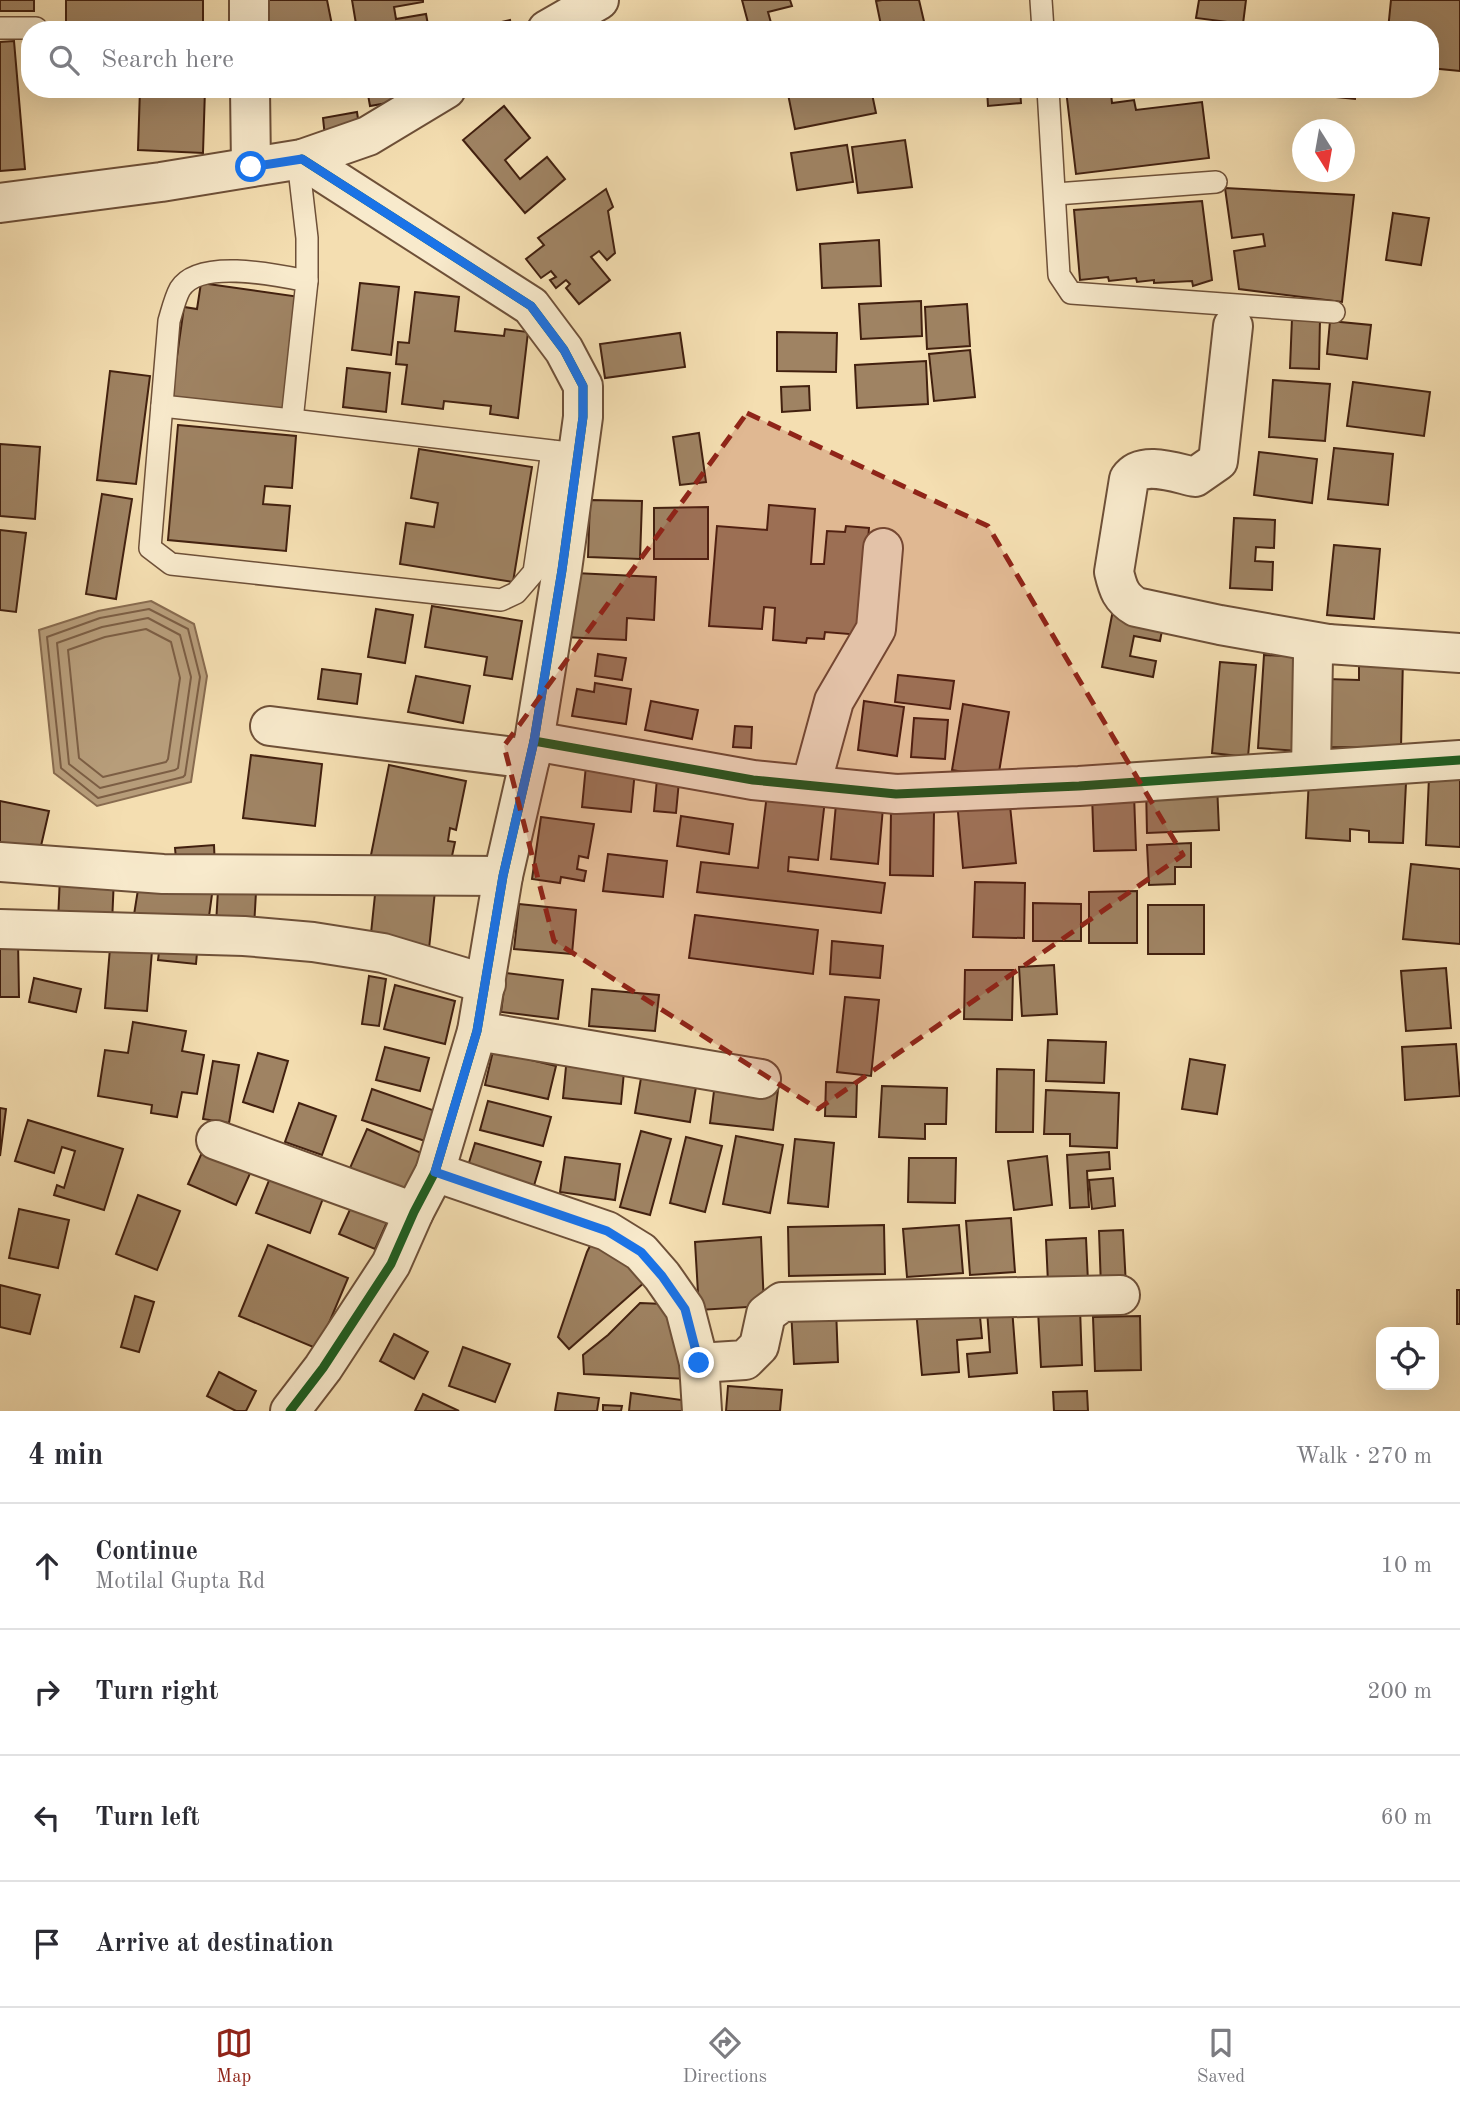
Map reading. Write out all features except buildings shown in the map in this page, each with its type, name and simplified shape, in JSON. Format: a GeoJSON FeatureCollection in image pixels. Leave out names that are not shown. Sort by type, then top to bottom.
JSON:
{"type":"FeatureCollection","features":[{"type":"Feature","properties":{"kind":"street"},"geometry":{"type":"LineString","coordinates":[[249,0],[249,21]]}},
{"type":"Feature","properties":{"kind":"street"},"geometry":{"type":"LineString","coordinates":[[562,21],[598,0]]}},
{"type":"Feature","properties":{"kind":"street"},"geometry":{"type":"LineString","coordinates":[[250,98],[251,167]]}},
{"type":"Feature","properties":{"kind":"street"},"geometry":{"type":"LineString","coordinates":[[0,203],[300,160],[368,136],[431,98]]}},
{"type":"Feature","properties":{"kind":"street"},"geometry":{"type":"LineString","coordinates":[[290,1411],[323,1368],[391,1264],[435,1172],[477,1031],[503,876],[532,750],[562,570],[565,452],[583,417],[583,386],[564,350],[531,306],[300,160]]}},
{"type":"Feature","properties":{"kind":"street"},"geometry":{"type":"LineString","coordinates":[[1233,326],[1218,461],[1195,477],[1141,469],[1129,479],[1114,572],[1123,600],[1136,607],[1328,644],[1460,653]]}},
{"type":"Feature","properties":{"kind":"street"},"geometry":{"type":"LineString","coordinates":[[811,785],[834,701],[876,629],[883,548]]}},
{"type":"Feature","properties":{"kind":"street"},"geometry":{"type":"LineString","coordinates":[[1311,770],[1313,657],[1317,650],[1328,644]]}},
{"type":"Feature","properties":{"kind":"street"},"geometry":{"type":"LineString","coordinates":[[270,726],[532,750],[753,780],[896,794],[1079,786],[1460,760]]}},
{"type":"Feature","properties":{"kind":"street"},"geometry":{"type":"LineString","coordinates":[[0,862],[163,874],[503,876]]}},
{"type":"Feature","properties":{"kind":"street"},"geometry":{"type":"LineString","coordinates":[[0,929],[244,936],[313,942],[383,953],[486,984]]}},
{"type":"Feature","properties":{"kind":"street"},"geometry":{"type":"LineString","coordinates":[[477,1031],[761,1079]]}},
{"type":"Feature","properties":{"kind":"street"},"geometry":{"type":"LineString","coordinates":[[216,1140],[414,1212]]}},
{"type":"Feature","properties":{"kind":"street"},"geometry":{"type":"LineString","coordinates":[[435,1172],[607,1231],[641,1252],[685,1309],[699,1363],[702,1411]]}},
{"type":"Feature","properties":{"kind":"street"},"geometry":{"type":"LineString","coordinates":[[699,1363],[745,1360],[759,1346],[766,1314],[782,1302],[1120,1295]]}},
{"type":"Feature","properties":{"kind":"lane"},"geometry":{"type":"LineString","coordinates":[[1041,0],[1042,21]]}},
{"type":"Feature","properties":{"kind":"lane"},"geometry":{"type":"LineString","coordinates":[[0,28],[21,27]]}},
{"type":"Feature","properties":{"kind":"lane"},"geometry":{"type":"LineString","coordinates":[[1049,98],[1059,275],[1071,293],[1334,312]]}},
{"type":"Feature","properties":{"kind":"lane"},"geometry":{"type":"LineString","coordinates":[[292,420],[307,281],[307,239],[300,160]]}},
{"type":"Feature","properties":{"kind":"lane"},"geometry":{"type":"LineString","coordinates":[[1056,194],[1216,182]]}},
{"type":"Feature","properties":{"kind":"lane"},"geometry":{"type":"LineString","coordinates":[[162,406],[565,452],[534,572],[516,593],[501,600],[171,564],[150,548],[169,321],[181,288],[202,273],[258,271],[307,281]]}},
{"type":"Feature","properties":{"kind":"highlighted area"},"geometry":{"type":"Polygon","coordinates":[[[747,413],[988,526],[1183,855],[818,1109],[554,941],[504,746],[747,413]]]}},
{"type":"Feature","properties":{"kind":"water"},"geometry":{"type":"Polygon","coordinates":[[[151,601],[194,624],[207,676],[191,782],[97,806],[54,773],[39,630],[98,611],[151,601]]]}},
{"type":"Feature","properties":{"kind":"cycle path"},"geometry":{"type":"LineString","coordinates":[[290,1411],[323,1368],[391,1264],[435,1172],[477,1031],[503,876],[534,741],[562,570],[583,417],[583,386],[564,350],[531,306],[302,159]]}},
{"type":"Feature","properties":{"kind":"cycle path"},"geometry":{"type":"LineString","coordinates":[[534,741],[753,780],[896,794],[1079,786],[1460,760]]}},
{"type":"Feature","properties":{"kind":"route"},"geometry":{"type":"LineString","coordinates":[[251,167],[302,159],[531,306],[564,350],[583,386],[583,417],[562,570],[534,741],[503,876],[477,1031],[435,1172],[607,1231],[641,1252],[685,1309],[699,1363]]}}]}
